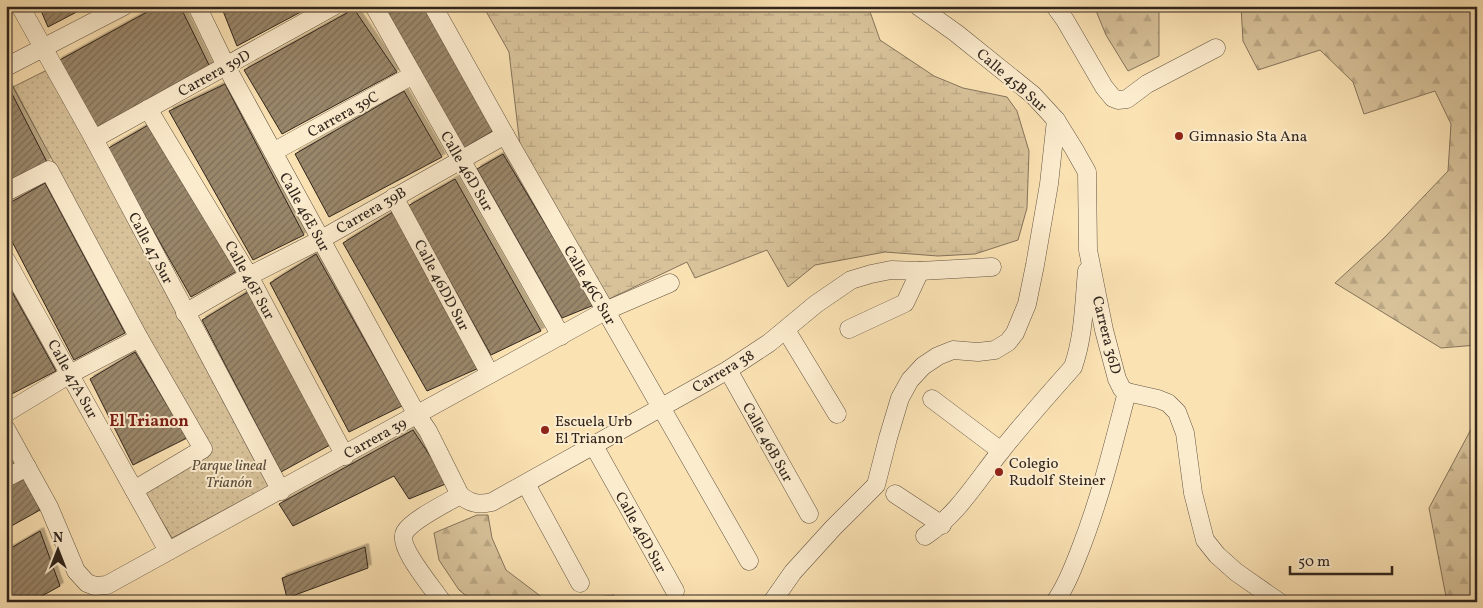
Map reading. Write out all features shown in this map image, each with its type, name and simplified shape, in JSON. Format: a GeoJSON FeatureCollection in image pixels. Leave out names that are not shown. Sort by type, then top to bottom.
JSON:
{"type":"FeatureCollection","features":[{"type":"Feature","properties":{"kind":"street","name":"Calle 47 Sur"},"geometry":{"type":"LineString","coordinates":[[20,6],[94,139],[280,491]]}},
{"type":"Feature","properties":{"kind":"street"},"geometry":{"type":"LineString","coordinates":[[8,62],[43,49],[124,6]]}},
{"type":"Feature","properties":{"kind":"street","name":"Calle 46E Sur"},"geometry":{"type":"LineString","coordinates":[[197,6],[226,66],[417,415]]}},
{"type":"Feature","properties":{"kind":"street","name":"Carrera 39D"},"geometry":{"type":"LineString","coordinates":[[94,139],[334,6]]}},
{"type":"Feature","properties":{"kind":"street","name":"Calle 46D Sur"},"geometry":{"type":"LineString","coordinates":[[374,6],[561,336]]}},
{"type":"Feature","properties":{"kind":"street","name":"Calle 46C Sur"},"geometry":{"type":"LineString","coordinates":[[433,6],[749,561]]}},
{"type":"Feature","properties":{"kind":"street","name":"Calle 45B Sur"},"geometry":{"type":"LineString","coordinates":[[918,6],[956,33],[1033,95],[1056,120],[1087,172]]}},
{"type":"Feature","properties":{"kind":"street"},"geometry":{"type":"LineString","coordinates":[[1055,6],[1104,87],[1109,94],[1118,100],[1127,99],[1148,84],[1216,48]]}},
{"type":"Feature","properties":{"kind":"street","name":"Carrera 39C"},"geometry":{"type":"LineString","coordinates":[[273,152],[412,75]]}},
{"type":"Feature","properties":{"kind":"street","name":"Calle 46F Sur"},"geometry":{"type":"LineString","coordinates":[[148,109],[249,276],[345,456]]}},
{"type":"Feature","properties":{"kind":"street"},"geometry":{"type":"LineString","coordinates":[[772,602],[793,572],[876,485],[900,398],[910,380],[923,366],[938,356],[953,350],[978,352],[995,350],[1008,342],[1016,333],[1027,304],[1035,265],[1049,184],[1056,120]]}},
{"type":"Feature","properties":{"kind":"street","name":"Carrera 39B"},"geometry":{"type":"LineString","coordinates":[[185,313],[249,276],[320,240],[394,196],[505,135]]}},
{"type":"Feature","properties":{"kind":"street"},"geometry":{"type":"LineString","coordinates":[[6,192],[49,170],[139,338],[203,449],[134,490]]}},
{"type":"Feature","properties":{"kind":"street","name":"Carrera 36D"},"geometry":{"type":"LineString","coordinates":[[1087,172],[1088,250],[1106,338],[1117,379],[1122,389],[1127,392],[1158,398],[1168,403],[1178,412],[1185,433],[1193,493],[1205,540],[1217,555],[1236,572],[1278,602]]}},
{"type":"Feature","properties":{"kind":"street","name":"Calle 46DD Sur"},"geometry":{"type":"LineString","coordinates":[[394,196],[490,374]]}},
{"type":"Feature","properties":{"kind":"street"},"geometry":{"type":"LineString","coordinates":[[925,536],[942,524],[964,500],[1001,451],[1074,366],[1081,329],[1088,250]]}},
{"type":"Feature","properties":{"kind":"street","name":"Calle 47A Sur"},"geometry":{"type":"LineString","coordinates":[[6,260],[168,551]]}},
{"type":"Feature","properties":{"kind":"street","name":"Carrera 38"},"geometry":{"type":"LineString","coordinates":[[460,495],[467,501],[485,504],[526,484],[728,370],[786,330],[816,304],[851,280],[891,270],[920,271],[992,267]]}},
{"type":"Feature","properties":{"kind":"street"},"geometry":{"type":"LineString","coordinates":[[849,329],[905,303],[920,271]]}},
{"type":"Feature","properties":{"kind":"street","name":"Carrera 39"},"geometry":{"type":"LineString","coordinates":[[27,467],[49,507],[69,556],[82,579],[95,586],[107,585],[345,456],[605,311],[670,283]]}},
{"type":"Feature","properties":{"kind":"street"},"geometry":{"type":"LineString","coordinates":[[786,330],[837,414]]}},
{"type":"Feature","properties":{"kind":"street"},"geometry":{"type":"LineString","coordinates":[[6,413],[70,374],[139,338]]}},
{"type":"Feature","properties":{"kind":"street","name":"Calle 46B Sur"},"geometry":{"type":"LineString","coordinates":[[728,370],[809,514]]}},
{"type":"Feature","properties":{"kind":"street"},"geometry":{"type":"LineString","coordinates":[[1055,602],[1063,591],[1073,569],[1090,524],[1127,392]]}},
{"type":"Feature","properties":{"kind":"street"},"geometry":{"type":"LineString","coordinates":[[932,398],[1001,451]]}},
{"type":"Feature","properties":{"kind":"street"},"geometry":{"type":"LineString","coordinates":[[417,415],[428,430],[460,495],[410,527],[405,532],[404,537],[408,554],[442,602]]}},
{"type":"Feature","properties":{"kind":"street"},"geometry":{"type":"LineString","coordinates":[[6,429],[27,467],[6,478]]}},
{"type":"Feature","properties":{"kind":"street","name":"Calle 46D Sur"},"geometry":{"type":"LineString","coordinates":[[594,446],[674,591]]}},
{"type":"Feature","properties":{"kind":"street"},"geometry":{"type":"LineString","coordinates":[[526,484],[580,583]]}},
{"type":"Feature","properties":{"kind":"street"},"geometry":{"type":"LineString","coordinates":[[894,494],[942,524]]}},
{"type":"Feature","properties":{"kind":"green space"},"geometry":{"type":"Polygon","coordinates":[[[483,6],[868,6],[880,40],[934,76],[963,88],[1007,97],[1017,111],[1029,151],[1027,208],[1018,240],[975,254],[938,256],[885,252],[815,265],[788,287],[767,250],[695,278],[687,262],[607,300],[520,146],[509,52],[483,6]]]}},
{"type":"Feature","properties":{"kind":"green space"},"geometry":{"type":"Polygon","coordinates":[[[1094,6],[1159,6],[1159,56],[1128,71],[1106,35],[1094,6]]]}},
{"type":"Feature","properties":{"kind":"green space"},"geometry":{"type":"Polygon","coordinates":[[[1241,6],[1477,6],[1477,345],[1441,348],[1335,283],[1384,238],[1448,171],[1451,124],[1435,91],[1364,114],[1353,82],[1320,50],[1258,70],[1243,41],[1241,6]]]}},
{"type":"Feature","properties":{"kind":"green space","name":"Parque lineal Trianón"},"geometry":{"type":"Polygon","coordinates":[[[47,70],[271,485],[172,538],[143,489],[209,450],[13,87],[47,70]]]}},
{"type":"Feature","properties":{"kind":"green space"},"geometry":{"type":"Polygon","coordinates":[[[1477,418],[1477,602],[1447,602],[1429,508],[1477,418]]]}},
{"type":"Feature","properties":{"kind":"green space"},"geometry":{"type":"Polygon","coordinates":[[[477,515],[488,515],[492,538],[506,570],[543,598],[581,599],[614,595],[616,602],[474,602],[459,590],[439,560],[434,533],[477,515]]]}},
{"type":"Feature","properties":{"kind":"building"},"geometry":{"type":"Polygon","coordinates":[[[39,6],[88,6],[48,27],[39,6]]]}},
{"type":"Feature","properties":{"kind":"building"},"geometry":{"type":"Polygon","coordinates":[[[158,6],[180,6],[210,67],[96,129],[58,61],[158,6]]]}},
{"type":"Feature","properties":{"kind":"building"},"geometry":{"type":"Polygon","coordinates":[[[221,6],[312,6],[237,46],[221,6]]]}},
{"type":"Feature","properties":{"kind":"building"},"geometry":{"type":"Polygon","coordinates":[[[382,6],[424,6],[493,131],[464,148],[382,6]]]}},
{"type":"Feature","properties":{"kind":"building"},"geometry":{"type":"Polygon","coordinates":[[[354,9],[397,72],[282,134],[244,70],[354,9]]]}},
{"type":"Feature","properties":{"kind":"building"},"geometry":{"type":"Polygon","coordinates":[[[225,84],[304,235],[253,260],[169,111],[225,84]]]}},
{"type":"Feature","properties":{"kind":"building"},"geometry":{"type":"Polygon","coordinates":[[[9,88],[47,162],[6,182],[6,90],[9,88]]]}},
{"type":"Feature","properties":{"kind":"building"},"geometry":{"type":"Polygon","coordinates":[[[404,91],[442,157],[329,217],[295,154],[404,91]]]}},
{"type":"Feature","properties":{"kind":"building"},"geometry":{"type":"Polygon","coordinates":[[[150,124],[237,271],[191,297],[107,149],[150,124]]]}},
{"type":"Feature","properties":{"kind":"building"},"geometry":{"type":"Polygon","coordinates":[[[503,154],[594,305],[562,318],[477,169],[503,154]]]}},
{"type":"Feature","properties":{"kind":"building"},"geometry":{"type":"Polygon","coordinates":[[[455,179],[541,331],[491,355],[408,206],[455,179]]]}},
{"type":"Feature","properties":{"kind":"building"},"geometry":{"type":"Polygon","coordinates":[[[45,183],[125,333],[74,360],[6,230],[6,205],[45,183]]]}},
{"type":"Feature","properties":{"kind":"building"},"geometry":{"type":"Polygon","coordinates":[[[393,212],[479,368],[427,391],[343,243],[393,212]]]}},
{"type":"Feature","properties":{"kind":"building"},"geometry":{"type":"Polygon","coordinates":[[[316,254],[402,406],[349,432],[270,283],[316,254]]]}},
{"type":"Feature","properties":{"kind":"building"},"geometry":{"type":"Polygon","coordinates":[[[6,281],[56,371],[6,397],[6,281]]]}},
{"type":"Feature","properties":{"kind":"building"},"geometry":{"type":"Polygon","coordinates":[[[251,290],[330,445],[281,472],[202,320],[251,290]]]}},
{"type":"Feature","properties":{"kind":"building"},"geometry":{"type":"Polygon","coordinates":[[[135,352],[187,438],[133,465],[90,379],[135,352]]]}},
{"type":"Feature","properties":{"kind":"building"},"geometry":{"type":"Polygon","coordinates":[[[413,430],[448,483],[409,499],[394,476],[293,526],[279,504],[413,430]]]}},
{"type":"Feature","properties":{"kind":"building"},"geometry":{"type":"Polygon","coordinates":[[[6,454],[11,469],[6,472],[6,454]]]}},
{"type":"Feature","properties":{"kind":"building"},"geometry":{"type":"Polygon","coordinates":[[[24,477],[40,510],[6,529],[6,486],[24,477]]]}},
{"type":"Feature","properties":{"kind":"building"},"geometry":{"type":"Polygon","coordinates":[[[40,531],[60,586],[31,602],[6,602],[6,551],[40,531]]]}},
{"type":"Feature","properties":{"kind":"building"},"geometry":{"type":"Polygon","coordinates":[[[365,547],[368,568],[287,598],[282,578],[365,547]]]}},
{"type":"Feature","properties":{"kind":"place","name":"Gimnasio Sta Ana"},"geometry":{"type":"Point","coordinates":[1179,136]}},
{"type":"Feature","properties":{"kind":"place","name":"Escuela Urb El Trianon"},"geometry":{"type":"Point","coordinates":[545,430]}},
{"type":"Feature","properties":{"kind":"place","name":"Colegio Rudolf Steiner"},"geometry":{"type":"Point","coordinates":[999,472]}},
{"type":"Feature","properties":{"kind":"district","name":"El Trianon"},"geometry":{"type":"Point","coordinates":[149,420]}}]}
